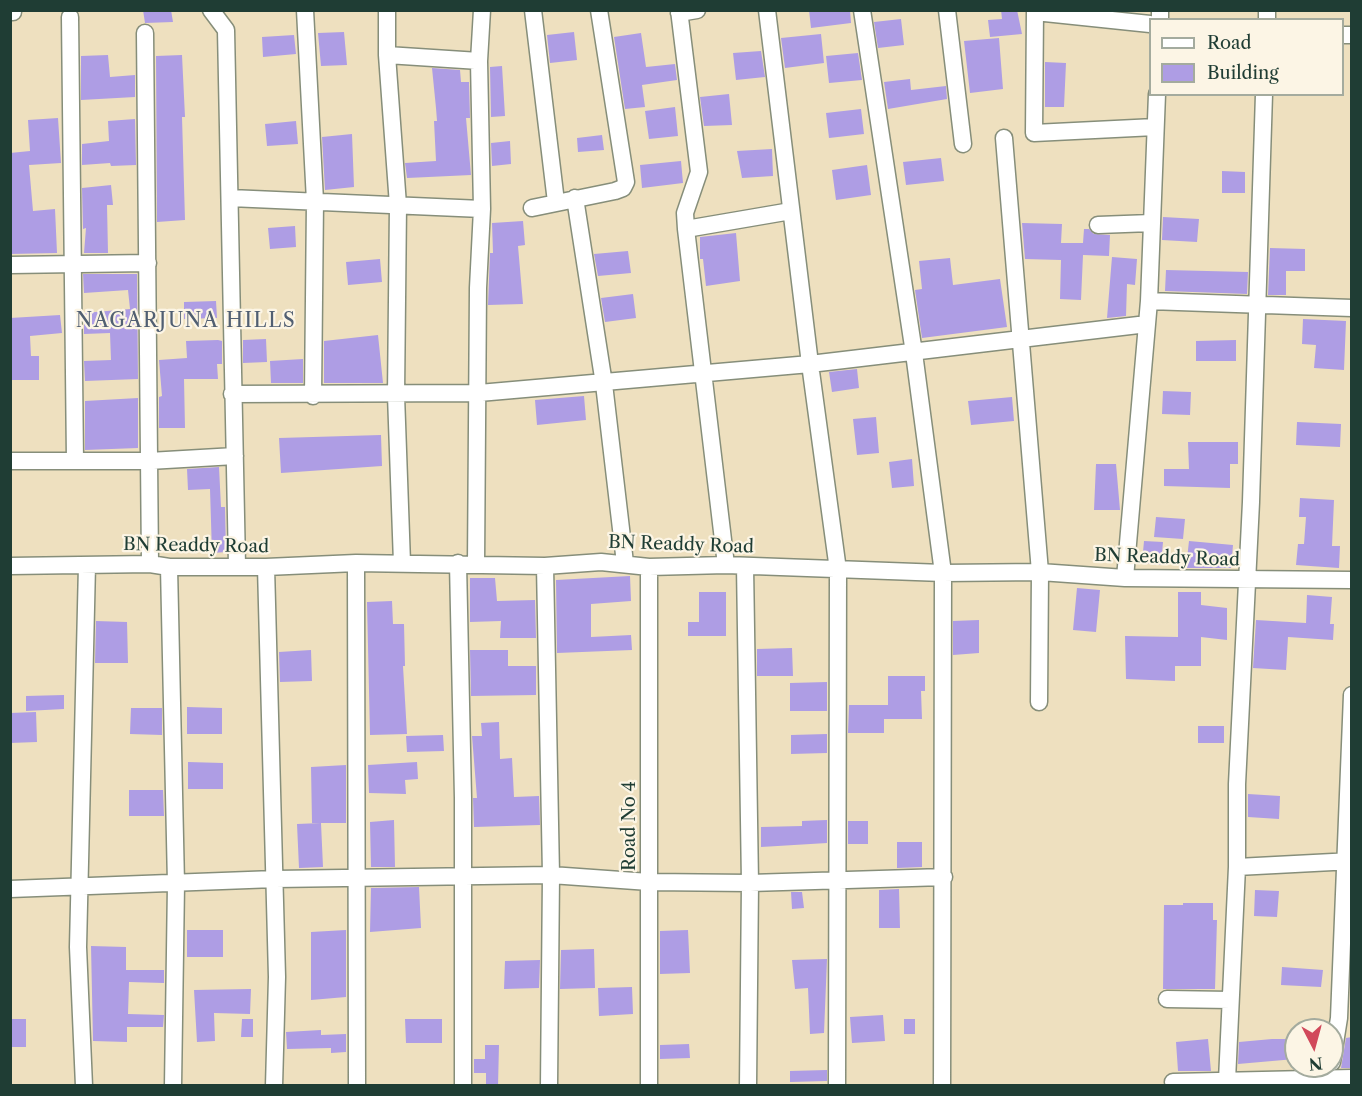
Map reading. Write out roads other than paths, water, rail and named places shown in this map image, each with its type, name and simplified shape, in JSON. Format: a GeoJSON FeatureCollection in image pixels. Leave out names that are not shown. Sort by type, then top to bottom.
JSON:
{"type":"FeatureCollection","features":[{"type":"Feature","properties":{"kind":"street"},"geometry":{"type":"LineString","coordinates":[[211,10],[226,30],[237,565]]}},
{"type":"Feature","properties":{"kind":"street"},"geometry":{"type":"LineString","coordinates":[[305,10],[315,201],[314,396]]}},
{"type":"Feature","properties":{"kind":"street"},"geometry":{"type":"LineString","coordinates":[[387,10],[387,55],[398,205],[396,395],[402,563]]}},
{"type":"Feature","properties":{"kind":"street"},"geometry":{"type":"LineString","coordinates":[[476,565],[478,288],[482,209],[479,61],[482,10]]}},
{"type":"Feature","properties":{"kind":"street"},"geometry":{"type":"LineString","coordinates":[[533,10],[556,202]]}},
{"type":"Feature","properties":{"kind":"street"},"geometry":{"type":"LineString","coordinates":[[532,208],[615,191],[623,188],[626,182],[599,10]]}},
{"type":"Feature","properties":{"kind":"street"},"geometry":{"type":"LineString","coordinates":[[697,10],[679,12],[699,172],[685,213],[726,566]]}},
{"type":"Feature","properties":{"kind":"street"},"geometry":{"type":"LineString","coordinates":[[767,10],[838,570],[837,1086]]}},
{"type":"Feature","properties":{"kind":"street"},"geometry":{"type":"LineString","coordinates":[[862,10],[914,352],[944,573],[942,1086]]}},
{"type":"Feature","properties":{"kind":"street"},"geometry":{"type":"LineString","coordinates":[[947,10],[963,144]]}},
{"type":"Feature","properties":{"kind":"street"},"geometry":{"type":"LineString","coordinates":[[1149,24],[1035,11],[1034,133],[1155,128]]}},
{"type":"Feature","properties":{"kind":"street"},"geometry":{"type":"LineString","coordinates":[[70,17],[75,461]]}},
{"type":"Feature","properties":{"kind":"street"},"geometry":{"type":"LineString","coordinates":[[145,33],[150,564]]}},
{"type":"Feature","properties":{"kind":"street"},"geometry":{"type":"LineString","coordinates":[[387,55],[479,61]]}},
{"type":"Feature","properties":{"kind":"street"},"geometry":{"type":"LineString","coordinates":[[1125,578],[1149,301],[1157,96]]}},
{"type":"Feature","properties":{"kind":"street"},"geometry":{"type":"LineString","coordinates":[[1227,1080],[1237,867],[1237,784],[1245,580],[1251,502],[1264,96]]}},
{"type":"Feature","properties":{"kind":"street"},"geometry":{"type":"LineString","coordinates":[[1004,138],[1040,572],[1039,702]]}},
{"type":"Feature","properties":{"kind":"street"},"geometry":{"type":"LineString","coordinates":[[230,198],[482,209]]}},
{"type":"Feature","properties":{"kind":"street"},"geometry":{"type":"LineString","coordinates":[[575,198],[604,384],[625,563]]}},
{"type":"Feature","properties":{"kind":"street"},"geometry":{"type":"LineString","coordinates":[[686,229],[791,211]]}},
{"type":"Feature","properties":{"kind":"street"},"geometry":{"type":"LineString","coordinates":[[1098,225],[1151,223]]}},
{"type":"Feature","properties":{"kind":"street"},"geometry":{"type":"LineString","coordinates":[[10,265],[148,263]]}},
{"type":"Feature","properties":{"kind":"street"},"geometry":{"type":"LineString","coordinates":[[1149,301],[1352,308]]}},
{"type":"Feature","properties":{"kind":"street"},"geometry":{"type":"LineString","coordinates":[[232,394],[314,396],[479,393],[604,384],[914,352],[1147,324]]}},
{"type":"Feature","properties":{"kind":"street"},"geometry":{"type":"LineString","coordinates":[[10,461],[149,461],[236,456]]}},
{"type":"Feature","properties":{"kind":"street"},"geometry":{"type":"LineString","coordinates":[[356,563],[357,1086]]}},
{"type":"Feature","properties":{"kind":"street","name":"BN Readdy Road"},"geometry":{"type":"LineString","coordinates":[[10,566],[150,564],[169,567],[237,565],[266,567],[356,563],[458,563],[545,566],[625,563],[649,567],[745,566],[944,573],[1040,572],[1125,578],[1352,580]]}},
{"type":"Feature","properties":{"kind":"street"},"geometry":{"type":"LineString","coordinates":[[458,563],[463,877],[463,1086]]}},
{"type":"Feature","properties":{"kind":"street"},"geometry":{"type":"LineString","coordinates":[[84,1086],[78,947],[87,565]]}},
{"type":"Feature","properties":{"kind":"street"},"geometry":{"type":"LineString","coordinates":[[545,566],[551,875],[549,1086]]}},
{"type":"Feature","properties":{"kind":"street"},"geometry":{"type":"LineString","coordinates":[[745,566],[750,883],[748,1086]]}},
{"type":"Feature","properties":{"kind":"street"},"geometry":{"type":"LineString","coordinates":[[169,567],[176,884],[173,1086]]}},
{"type":"Feature","properties":{"kind":"street"},"geometry":{"type":"LineString","coordinates":[[266,567],[275,879],[274,1086]]}},
{"type":"Feature","properties":{"kind":"street","name":"Road No 4"},"geometry":{"type":"LineString","coordinates":[[649,567],[649,1086]]}},
{"type":"Feature","properties":{"kind":"street"},"geometry":{"type":"LineString","coordinates":[[1339,1018],[1346,943],[1352,695]]}},
{"type":"Feature","properties":{"kind":"street"},"geometry":{"type":"LineString","coordinates":[[1237,867],[1348,861]]}},
{"type":"Feature","properties":{"kind":"street"},"geometry":{"type":"LineString","coordinates":[[10,889],[275,879],[551,875],[649,882],[750,883],[944,877]]}},
{"type":"Feature","properties":{"kind":"street"},"geometry":{"type":"LineString","coordinates":[[1167,999],[1230,1000]]}},
{"type":"Feature","properties":{"kind":"street"},"geometry":{"type":"LineString","coordinates":[[1173,1082],[1227,1080],[1302,1082]]}},
{"type":"Feature","properties":{"kind":"district","name":"NAGARJUNA HILLS"},"geometry":{"type":"Point","coordinates":[186,321]}}]}
